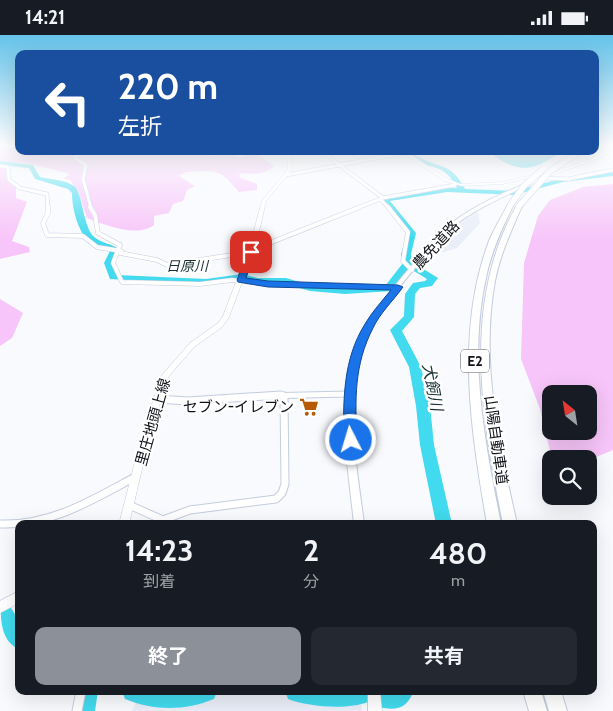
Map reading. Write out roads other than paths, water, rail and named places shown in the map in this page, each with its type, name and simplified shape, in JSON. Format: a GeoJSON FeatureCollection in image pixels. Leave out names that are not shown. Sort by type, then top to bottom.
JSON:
{"type":"FeatureCollection","features":[{"type":"Feature","properties":{"kind":"highway","name":"山陽自動車道"},"geometry":{"type":"LineString","coordinates":[[493,520],[479,418],[475,357],[476,325],[483,270],[491,243],[533,177]]}},
{"type":"Feature","properties":{"kind":"highway","name":"山陽自動車道"},"geometry":{"type":"LineString","coordinates":[[509,520],[491,411],[486,327],[493,272],[500,245],[515,205],[543,177]]}},
{"type":"Feature","properties":{"kind":"highway"},"geometry":{"type":"LineString","coordinates":[[533,695],[538,711]]}},
{"type":"Feature","properties":{"kind":"highway"},"geometry":{"type":"LineString","coordinates":[[553,695],[558,711]]}},
{"type":"Feature","properties":{"kind":"main road","name":"里庄地頭上線"},"geometry":{"type":"LineString","coordinates":[[125,520],[162,383],[171,366],[192,345],[220,325],[242,278],[264,201],[285,177]]}},
{"type":"Feature","properties":{"kind":"main road"},"geometry":{"type":"LineString","coordinates":[[444,177],[458,185],[546,177]]}},
{"type":"Feature","properties":{"kind":"main road"},"geometry":{"type":"LineString","coordinates":[[512,181],[522,187]]}},
{"type":"Feature","properties":{"kind":"main road"},"geometry":{"type":"LineString","coordinates":[[0,607],[15,599]]}},
{"type":"Feature","properties":{"kind":"main road"},"geometry":{"type":"LineString","coordinates":[[374,695],[375,711]]}},
{"type":"Feature","properties":{"kind":"street"},"geometry":{"type":"LineString","coordinates":[[8,177],[8,180],[20,188],[47,193],[48,213],[43,223],[47,235],[83,236],[97,247],[129,257],[156,260],[167,265],[251,251],[382,199],[458,185]]}},
{"type":"Feature","properties":{"kind":"street"},"geometry":{"type":"LineString","coordinates":[[84,177],[89,205],[96,218],[98,233],[119,242],[118,252],[113,263],[122,282],[200,284],[242,278],[268,284],[295,283],[342,287],[396,287]]}},
{"type":"Feature","properties":{"kind":"street"},"geometry":{"type":"LineString","coordinates":[[354,177],[382,199],[396,214],[408,232],[403,252],[403,261],[411,267]]}},
{"type":"Feature","properties":{"kind":"street"},"geometry":{"type":"LineString","coordinates":[[553,177],[559,179]]}},
{"type":"Feature","properties":{"kind":"street"},"geometry":{"type":"LineString","coordinates":[[542,178],[559,179],[579,177]]}},
{"type":"Feature","properties":{"kind":"street","name":"農免道路"},"geometry":{"type":"LineString","coordinates":[[359,520],[349,425],[349,394],[355,360],[369,326],[411,267],[458,219],[542,178]]}},
{"type":"Feature","properties":{"kind":"street"},"geometry":{"type":"LineString","coordinates":[[157,399],[182,401],[309,393],[349,394]]}},
{"type":"Feature","properties":{"kind":"street"},"geometry":{"type":"LineString","coordinates":[[129,505],[162,520],[190,510],[276,499],[282,493],[285,484],[284,396]]}},
{"type":"Feature","properties":{"kind":"street"},"geometry":{"type":"LineString","coordinates":[[45,520],[138,476]]}},
{"type":"Feature","properties":{"kind":"street"},"geometry":{"type":"LineString","coordinates":[[0,524],[15,524]]}},
{"type":"Feature","properties":{"kind":"street"},"geometry":{"type":"LineString","coordinates":[[77,711],[80,695]]}},
{"type":"Feature","properties":{"kind":"waterway","name":"日原川"},"geometry":{"type":"LineString","coordinates":[[36,177],[71,187],[76,193],[76,203],[87,235],[98,245],[115,250],[109,263],[113,277],[117,278],[206,282],[242,277],[258,281],[286,281],[310,288],[345,291],[388,289],[408,263]]}},
{"type":"Feature","properties":{"kind":"waterway"},"geometry":{"type":"LineString","coordinates":[[454,177],[462,190]]}},
{"type":"Feature","properties":{"kind":"waterway","name":"日原川"},"geometry":{"type":"LineString","coordinates":[[408,263],[406,254],[412,233],[385,199],[447,190],[514,193],[563,180],[592,177]]}},
{"type":"Feature","properties":{"kind":"waterway","name":"犬飼川"},"geometry":{"type":"LineString","coordinates":[[408,263],[433,278],[428,284],[417,285],[410,294],[409,317],[396,330],[415,367],[423,406],[427,445],[443,520]]}},
{"type":"Feature","properties":{"kind":"waterway","name":"犬飼川"},"geometry":{"type":"LineString","coordinates":[[1,611],[15,633]]}},
{"type":"Feature","properties":{"kind":"waterway"},"geometry":{"type":"LineString","coordinates":[[84,711],[86,695]]}},
{"type":"Feature","properties":{"kind":"waterway","name":"犬飼川"},"geometry":{"type":"LineString","coordinates":[[141,695],[159,698],[184,695]]}},
{"type":"Feature","properties":{"kind":"waterway","name":"犬飼川"},"geometry":{"type":"LineString","coordinates":[[382,698],[397,700],[400,695]]}},
{"type":"Feature","properties":{"kind":"place","name":"セブン-イレブン"},"geometry":{"type":"Point","coordinates":[309,407]}}]}
